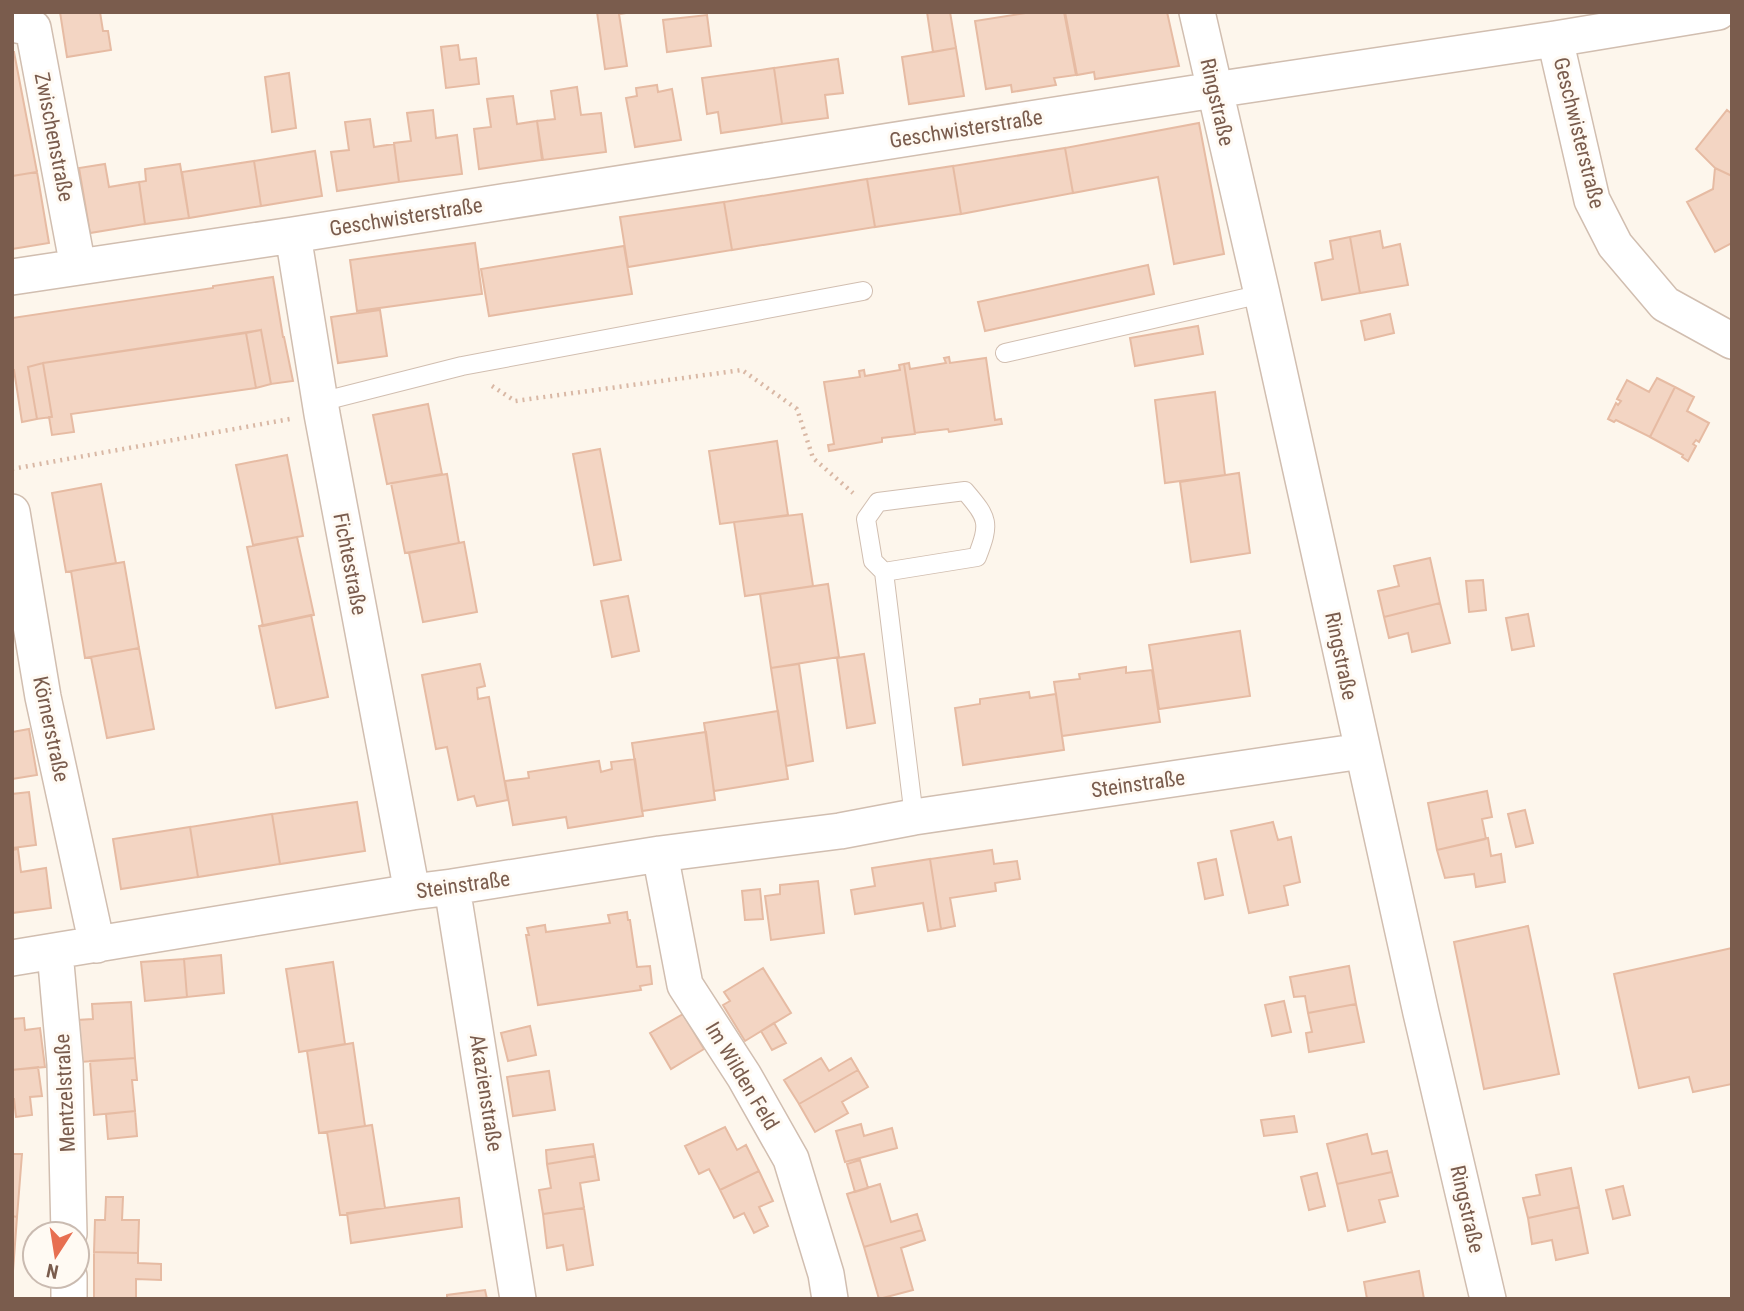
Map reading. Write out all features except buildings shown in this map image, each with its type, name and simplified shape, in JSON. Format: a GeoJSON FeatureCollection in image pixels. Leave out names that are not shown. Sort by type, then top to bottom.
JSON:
{"type":"FeatureCollection","features":[{"type":"Feature","properties":{"kind":"street","name":"Ringstraße"},"geometry":{"type":"LineString","coordinates":[[1197,12],[1488,1299]]}},
{"type":"Feature","properties":{"kind":"street"},"geometry":{"type":"LineString","coordinates":[[1555,39],[1718,12]]}},
{"type":"Feature","properties":{"kind":"street","name":"Zwischenstraße"},"geometry":{"type":"LineString","coordinates":[[12,24],[33,29],[78,267]]}},
{"type":"Feature","properties":{"kind":"street","name":"Geschwisterstraße"},"geometry":{"type":"LineString","coordinates":[[12,277],[1555,39],[1592,200],[1615,245],[1665,304],[1732,341]]}},
{"type":"Feature","properties":{"kind":"street","name":"Fichtestraße"},"geometry":{"type":"LineString","coordinates":[[293,235],[321,408],[412,892]]}},
{"type":"Feature","properties":{"kind":"street","name":"Körnerstraße"},"geometry":{"type":"LineString","coordinates":[[12,512],[43,697],[97,945]]}},
{"type":"Feature","properties":{"kind":"street","name":"Steinstraße"},"geometry":{"type":"LineString","coordinates":[[12,958],[412,892],[660,854],[840,831],[914,817],[1362,751]]}},
{"type":"Feature","properties":{"kind":"street","name":"Im Wilden Feld"},"geometry":{"type":"LineString","coordinates":[[660,854],[685,985],[744,1076],[791,1159],[830,1299]]}},
{"type":"Feature","properties":{"kind":"street","name":"Akazienstraße"},"geometry":{"type":"LineString","coordinates":[[452,887],[518,1299]]}},
{"type":"Feature","properties":{"kind":"street","name":"Mentzelstraße"},"geometry":{"type":"LineString","coordinates":[[55,952],[65,1064],[69,1220]]}},
{"type":"Feature","properties":{"kind":"lane"},"geometry":{"type":"LineString","coordinates":[[321,408],[463,366],[863,291]]}},
{"type":"Feature","properties":{"kind":"lane"},"geometry":{"type":"LineString","coordinates":[[1005,353],[1262,294]]}},
{"type":"Feature","properties":{"kind":"lane"},"geometry":{"type":"LineString","coordinates":[[884,572],[977,557],[986,533],[983,512],[965,491],[878,502],[866,519],[873,561],[884,572],[914,817]]}},
{"type":"Feature","properties":{"kind":"path"},"geometry":{"type":"LineString","coordinates":[[463,366],[515,401],[742,370],[797,409],[813,458],[873,510]]}},
{"type":"Feature","properties":{"kind":"path"},"geometry":{"type":"LineString","coordinates":[[12,469],[321,408]]}}]}
